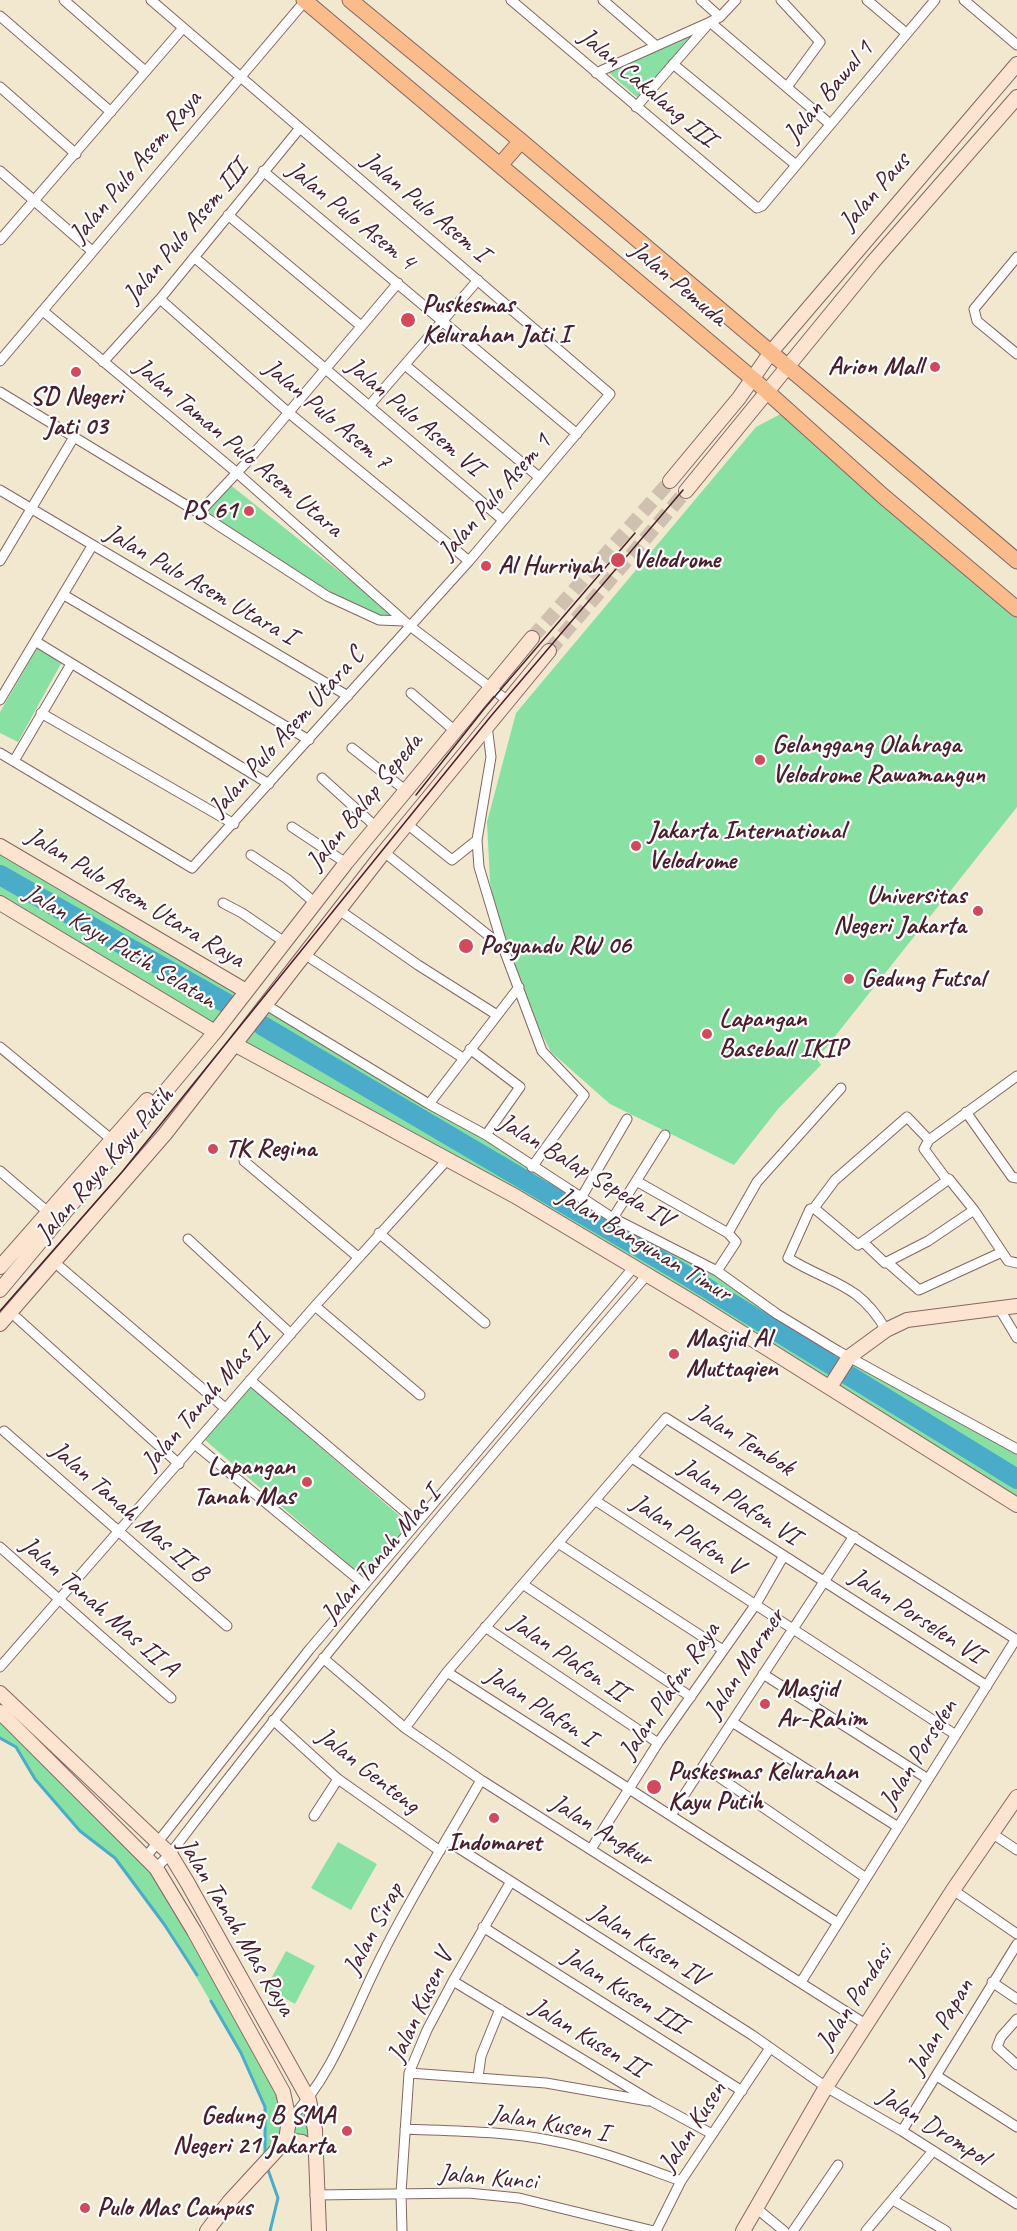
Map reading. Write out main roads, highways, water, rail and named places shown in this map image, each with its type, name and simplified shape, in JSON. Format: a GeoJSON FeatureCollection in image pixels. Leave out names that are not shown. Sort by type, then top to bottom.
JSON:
{"type":"FeatureCollection","features":[{"type":"Feature","properties":{"kind":"main road","name":"Jalan Pemuda"},"geometry":{"type":"LineString","coordinates":[[350,0],[521,141],[1017,561]]}},
{"type":"Feature","properties":{"kind":"main road","name":"Jalan Pemuda"},"geometry":{"type":"LineString","coordinates":[[305,1],[769,392],[883,496],[1017,609]]}},
{"type":"Feature","properties":{"kind":"main road","name":"Jalan Paus"},"geometry":{"type":"LineString","coordinates":[[771,352],[1017,64]]}},
{"type":"Feature","properties":{"kind":"main road","name":"Jalan Paus"},"geometry":{"type":"LineString","coordinates":[[787,366],[1014,105]]}},
{"type":"Feature","properties":{"kind":"main road"},"geometry":{"type":"LineString","coordinates":[[501,164],[521,141]]}},
{"type":"Feature","properties":{"kind":"main road"},"geometry":{"type":"LineString","coordinates":[[670,481],[753,379],[771,352]]}},
{"type":"Feature","properties":{"kind":"main road"},"geometry":{"type":"LineString","coordinates":[[687,491],[769,392],[787,366]]}},
{"type":"Feature","properties":{"kind":"main road","name":"Jalan Balap Sepeda"},"geometry":{"type":"LineString","coordinates":[[219,1028],[314,902],[532,638]]}},
{"type":"Feature","properties":{"kind":"main road","name":"Jalan Balap Sepeda"},"geometry":{"type":"LineString","coordinates":[[263,1010],[384,852],[549,651]]}},
{"type":"Feature","properties":{"kind":"main road","name":"Jalan Pulo Asem Utara Raya"},"geometry":{"type":"LineString","coordinates":[[0,846],[242,996]]}},
{"type":"Feature","properties":{"kind":"main road"},"geometry":{"type":"LineString","coordinates":[[314,902],[336,914]]}},
{"type":"Feature","properties":{"kind":"main road","name":"Jalan Kayu Putih Selatan"},"geometry":{"type":"LineString","coordinates":[[0,903],[219,1028]]}},
{"type":"Feature","properties":{"kind":"main road","name":"Jalan Raya Kayu Putih"},"geometry":{"type":"LineString","coordinates":[[0,1324],[165,1134],[263,1010]]}},
{"type":"Feature","properties":{"kind":"main road","name":"Jalan Raya Kayu Putih"},"geometry":{"type":"LineString","coordinates":[[0,1290],[219,1028]]}},
{"type":"Feature","properties":{"kind":"main road","name":"Jalan Bangunan Timur"},"geometry":{"type":"LineString","coordinates":[[240,1040],[634,1267],[831,1384],[1017,1505]]}},
{"type":"Feature","properties":{"kind":"main road","name":"Jalan Raya Kayu Putih"},"geometry":{"type":"LineString","coordinates":[[0,1267],[111,1139],[164,1082],[199,1052]]}},
{"type":"Feature","properties":{"kind":"main road"},"geometry":{"type":"LineString","coordinates":[[12,1277],[28,1292]]}},
{"type":"Feature","properties":{"kind":"main road"},"geometry":{"type":"LineString","coordinates":[[831,1384],[848,1358],[886,1330],[907,1320],[925,1315],[1017,1306]]}},
{"type":"Feature","properties":{"kind":"main road","name":"Jalan Tanah Mas Raya"},"geometry":{"type":"LineString","coordinates":[[0,1693],[170,1854],[229,1952],[309,2100],[315,2130],[315,2195],[319,2231]]}},
{"type":"Feature","properties":{"kind":"main road","name":"Jalan Tanah Mas Raya"},"geometry":{"type":"LineString","coordinates":[[0,1712],[156,1868],[194,1931],[283,2092],[289,2120],[284,2141]]}},
{"type":"Feature","properties":{"kind":"main road","name":"Jalan Pondasi"},"geometry":{"type":"LineString","coordinates":[[743,2231],[826,2087],[952,1890],[1017,1797]]}},
{"type":"Feature","properties":{"kind":"main road"},"geometry":{"type":"LineString","coordinates":[[207,2231],[229,2202],[284,2141],[302,2142],[316,2150]]}},
{"type":"Feature","properties":{"kind":"waterway"},"geometry":{"type":"LineString","coordinates":[[0,875],[226,1003]]}},
{"type":"Feature","properties":{"kind":"waterway"},"geometry":{"type":"LineString","coordinates":[[263,1026],[674,1268],[1017,1479]]}},
{"type":"Feature","properties":{"kind":"waterway"},"geometry":{"type":"LineString","coordinates":[[0,1738],[16,1747],[35,1779],[80,1831],[115,1858],[164,1924],[197,1975]]}},
{"type":"Feature","properties":{"kind":"waterway"},"geometry":{"type":"LineString","coordinates":[[211,2001],[241,2053],[265,2107],[265,2154]]}},
{"type":"Feature","properties":{"kind":"waterway"},"geometry":{"type":"LineString","coordinates":[[267,2167],[278,2198],[270,2231]]}},
{"type":"Feature","properties":{"kind":"tunnel"},"geometry":{"type":"LineString","coordinates":[[532,638],[670,481]]}},
{"type":"Feature","properties":{"kind":"tunnel"},"geometry":{"type":"LineString","coordinates":[[549,651],[686,491]]}},
{"type":"Feature","properties":{"kind":"tram line"},"geometry":{"type":"LineString","coordinates":[[0,1311],[122,1172],[491,716],[683,490]]}},
{"type":"Feature","properties":{"kind":"tram line"},"geometry":{"type":"LineString","coordinates":[[416,795],[484,709],[635,533]]}},
{"type":"Feature","properties":{"kind":"place","name":"Puskesmas Kelurahan Jati I"},"geometry":{"type":"Point","coordinates":[408,320]}},
{"type":"Feature","properties":{"kind":"place","name":"Arion Mall"},"geometry":{"type":"Point","coordinates":[935,367]}},
{"type":"Feature","properties":{"kind":"place","name":"SD Negeri Jati 03"},"geometry":{"type":"Point","coordinates":[76,372]}},
{"type":"Feature","properties":{"kind":"place","name":"PS 61"},"geometry":{"type":"Point","coordinates":[249,511]}},
{"type":"Feature","properties":{"kind":"place","name":"Velodrome"},"geometry":{"type":"Point","coordinates":[618,560]}},
{"type":"Feature","properties":{"kind":"place","name":"Al Hurriyah"},"geometry":{"type":"Point","coordinates":[486,566]}},
{"type":"Feature","properties":{"kind":"place","name":"Gelanggang Olahraga Velodrome Rawamangun"},"geometry":{"type":"Point","coordinates":[760,760]}},
{"type":"Feature","properties":{"kind":"place","name":"Jakarta International Velodrome"},"geometry":{"type":"Point","coordinates":[636,846]}},
{"type":"Feature","properties":{"kind":"place","name":"Universitas Negeri Jakarta"},"geometry":{"type":"Point","coordinates":[978,911]}},
{"type":"Feature","properties":{"kind":"place","name":"Posyandu RW 06"},"geometry":{"type":"Point","coordinates":[466,946]}},
{"type":"Feature","properties":{"kind":"place","name":"Gedung Futsal"},"geometry":{"type":"Point","coordinates":[849,979]}},
{"type":"Feature","properties":{"kind":"place","name":"Lapangan Baseball IKIP"},"geometry":{"type":"Point","coordinates":[707,1034]}},
{"type":"Feature","properties":{"kind":"place","name":"TK Regina"},"geometry":{"type":"Point","coordinates":[213,1149]}},
{"type":"Feature","properties":{"kind":"place","name":"Masjid Al Muttaqien"},"geometry":{"type":"Point","coordinates":[674,1354]}},
{"type":"Feature","properties":{"kind":"place","name":"Lapangan Tanah Mas"},"geometry":{"type":"Point","coordinates":[307,1482]}},
{"type":"Feature","properties":{"kind":"place","name":"Masjid Ar-Rahim"},"geometry":{"type":"Point","coordinates":[765,1704]}},
{"type":"Feature","properties":{"kind":"place","name":"Puskesmas Kelurahan Kayu Putih"},"geometry":{"type":"Point","coordinates":[654,1787]}},
{"type":"Feature","properties":{"kind":"place","name":"Indomaret"},"geometry":{"type":"Point","coordinates":[494,1818]}},
{"type":"Feature","properties":{"kind":"place","name":"Gedung B SMA Negeri 21 Jakarta"},"geometry":{"type":"Point","coordinates":[347,2131]}},
{"type":"Feature","properties":{"kind":"place","name":"Pulo Mas Campus"},"geometry":{"type":"Point","coordinates":[85,2208]}}]}
